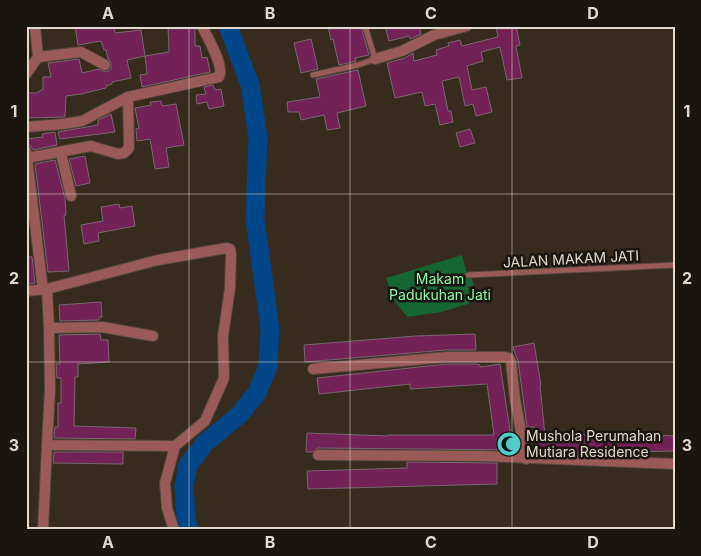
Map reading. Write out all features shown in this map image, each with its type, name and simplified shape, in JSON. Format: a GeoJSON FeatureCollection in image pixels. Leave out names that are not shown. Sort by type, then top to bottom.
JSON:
{"type":"FeatureCollection","features":[{"type":"Feature","properties":{"kind":"street"},"geometry":{"type":"LineString","coordinates":[[26,74],[38,57],[35,26]]}},
{"type":"Feature","properties":{"kind":"street"},"geometry":{"type":"LineString","coordinates":[[26,128],[82,121],[128,97],[205,81],[220,76],[221,71],[218,59],[202,26]]}},
{"type":"Feature","properties":{"kind":"street"},"geometry":{"type":"LineString","coordinates":[[375,59],[402,51],[434,35],[467,26]]}},
{"type":"Feature","properties":{"kind":"street"},"geometry":{"type":"LineString","coordinates":[[38,57],[81,52],[105,65]]}},
{"type":"Feature","properties":{"kind":"street"},"geometry":{"type":"LineString","coordinates":[[43,530],[50,389],[49,328],[27,154],[61,152],[91,146],[118,154],[127,151],[129,148],[128,97]]}},
{"type":"Feature","properties":{"kind":"street"},"geometry":{"type":"LineString","coordinates":[[61,152],[71,196]]}},
{"type":"Feature","properties":{"kind":"street"},"geometry":{"type":"LineString","coordinates":[[26,291],[45,289],[158,260],[230,249],[230,288],[223,336],[224,378],[205,421],[176,446],[165,483],[167,508],[174,530]]}},
{"type":"Feature","properties":{"kind":"street"},"geometry":{"type":"LineString","coordinates":[[49,328],[102,326],[153,336]]}},
{"type":"Feature","properties":{"kind":"street"},"geometry":{"type":"LineString","coordinates":[[313,369],[447,357],[509,358],[526,459]]}},
{"type":"Feature","properties":{"kind":"street"},"geometry":{"type":"LineString","coordinates":[[47,446],[176,446]]}},
{"type":"Feature","properties":{"kind":"street"},"geometry":{"type":"LineString","coordinates":[[318,455],[484,456],[675,464]]}},
{"type":"Feature","properties":{"kind":"lane"},"geometry":{"type":"LineString","coordinates":[[313,75],[358,65],[375,59],[366,26]]}},
{"type":"Feature","properties":{"kind":"lane","name":"JALAN MAKAM JATI"},"geometry":{"type":"LineString","coordinates":[[468,275],[675,265]]}},
{"type":"Feature","properties":{"kind":"green space","name":"Makam Padukuhan Jati"},"geometry":{"type":"Polygon","coordinates":[[[462,255],[468,277],[471,277],[474,285],[468,287],[471,303],[441,312],[407,317],[394,300],[386,278],[462,255]]]}},
{"type":"Feature","properties":{"kind":"building"},"geometry":{"type":"Polygon","coordinates":[[[75,26],[114,26],[115,33],[141,30],[145,56],[127,60],[131,78],[112,82],[106,88],[66,96],[65,117],[26,118],[26,93],[37,93],[43,89],[43,77],[51,77],[48,63],[79,59],[82,73],[99,69],[106,72],[111,69],[111,62],[101,41],[78,45],[75,26]]]}},
{"type":"Feature","properties":{"kind":"building"},"geometry":{"type":"Polygon","coordinates":[[[168,26],[195,26],[195,46],[200,46],[202,58],[207,57],[210,72],[142,87],[140,75],[147,74],[145,56],[169,52],[168,26]]]}},
{"type":"Feature","properties":{"kind":"building"},"geometry":{"type":"Polygon","coordinates":[[[328,26],[361,26],[369,55],[355,58],[356,61],[339,65],[328,26]]]}},
{"type":"Feature","properties":{"kind":"building"},"geometry":{"type":"Polygon","coordinates":[[[385,26],[419,26],[421,34],[410,39],[409,36],[389,41],[385,26]]]}},
{"type":"Feature","properties":{"kind":"building"},"geometry":{"type":"Polygon","coordinates":[[[496,26],[516,26],[520,45],[516,46],[522,78],[507,80],[500,47],[481,52],[483,61],[467,66],[472,90],[486,87],[492,112],[476,116],[473,104],[465,106],[459,77],[442,81],[448,111],[451,111],[453,122],[440,125],[435,104],[425,106],[422,92],[395,98],[387,63],[405,58],[413,53],[414,61],[437,55],[436,50],[449,46],[448,43],[460,40],[462,46],[498,37],[496,26]]]}},
{"type":"Feature","properties":{"kind":"building"},"geometry":{"type":"Polygon","coordinates":[[[311,39],[318,69],[301,73],[294,43],[311,39]]]}},
{"type":"Feature","properties":{"kind":"building"},"geometry":{"type":"Polygon","coordinates":[[[358,70],[366,106],[337,113],[340,128],[327,130],[324,115],[301,120],[299,112],[288,112],[287,102],[320,97],[316,79],[358,70]]]}},
{"type":"Feature","properties":{"kind":"building"},"geometry":{"type":"Polygon","coordinates":[[[213,85],[215,90],[221,89],[224,106],[209,109],[207,102],[197,104],[196,95],[206,94],[204,87],[213,85]]]}},
{"type":"Feature","properties":{"kind":"building"},"geometry":{"type":"Polygon","coordinates":[[[161,101],[162,106],[176,104],[184,145],[166,148],[169,167],[155,169],[150,139],[137,141],[136,129],[139,128],[135,108],[151,105],[150,102],[161,101]]]}},
{"type":"Feature","properties":{"kind":"building"},"geometry":{"type":"Polygon","coordinates":[[[111,114],[115,132],[60,139],[58,132],[98,125],[98,120],[111,114]]]}},
{"type":"Feature","properties":{"kind":"building"},"geometry":{"type":"Polygon","coordinates":[[[470,129],[475,143],[460,147],[456,133],[470,129]]]}},
{"type":"Feature","properties":{"kind":"building"},"geometry":{"type":"Polygon","coordinates":[[[55,132],[57,145],[33,150],[27,144],[26,139],[43,137],[42,134],[55,132]]]}},
{"type":"Feature","properties":{"kind":"building"},"geometry":{"type":"Polygon","coordinates":[[[85,156],[90,183],[76,186],[69,159],[85,156]]]}},
{"type":"Feature","properties":{"kind":"building"},"geometry":{"type":"Polygon","coordinates":[[[55,160],[65,198],[66,215],[64,215],[69,271],[48,272],[35,164],[55,160]]]}},
{"type":"Feature","properties":{"kind":"building"},"geometry":{"type":"Polygon","coordinates":[[[119,204],[120,208],[132,206],[135,226],[98,233],[99,241],[84,244],[81,225],[103,221],[101,207],[119,204]]]}},
{"type":"Feature","properties":{"kind":"building"},"geometry":{"type":"Polygon","coordinates":[[[26,257],[32,257],[35,283],[26,284],[26,257]]]}},
{"type":"Feature","properties":{"kind":"building"},"geometry":{"type":"Polygon","coordinates":[[[101,302],[102,317],[99,317],[99,320],[60,321],[59,305],[101,302]]]}},
{"type":"Feature","properties":{"kind":"building"},"geometry":{"type":"Polygon","coordinates":[[[100,334],[101,340],[108,340],[109,362],[78,364],[78,377],[75,377],[74,426],[136,428],[135,439],[54,438],[55,427],[58,427],[58,403],[61,403],[61,378],[57,378],[56,364],[60,364],[59,335],[100,334]]]}},
{"type":"Feature","properties":{"kind":"building"},"geometry":{"type":"Polygon","coordinates":[[[475,334],[476,350],[446,350],[305,362],[304,345],[416,336],[475,334]]]}},
{"type":"Feature","properties":{"kind":"building"},"geometry":{"type":"Polygon","coordinates":[[[534,343],[541,385],[545,436],[629,433],[674,436],[674,451],[578,453],[535,451],[535,427],[527,427],[518,361],[513,347],[534,343]]]}},
{"type":"Feature","properties":{"kind":"building"},"geometry":{"type":"Polygon","coordinates":[[[447,364],[476,364],[480,365],[480,367],[500,364],[513,450],[318,448],[312,452],[306,452],[307,433],[388,436],[494,435],[487,384],[410,389],[410,384],[319,394],[317,378],[447,364]]]}},
{"type":"Feature","properties":{"kind":"building"},"geometry":{"type":"Polygon","coordinates":[[[54,452],[123,452],[123,464],[53,463],[54,452]]]}},
{"type":"Feature","properties":{"kind":"building"},"geometry":{"type":"Polygon","coordinates":[[[407,462],[497,463],[497,484],[308,489],[307,471],[407,468],[407,462]]]}},
{"type":"Feature","properties":{"kind":"waterway"},"geometry":{"type":"LineString","coordinates":[[189,530],[186,519],[184,486],[188,465],[205,443],[239,415],[257,393],[268,366],[270,329],[255,219],[258,137],[250,85],[228,26]]}},
{"type":"Feature","properties":{"kind":"place","name":"Mushola Perumahan Mutiara Residence"},"geometry":{"type":"Point","coordinates":[509,444]}}]}
